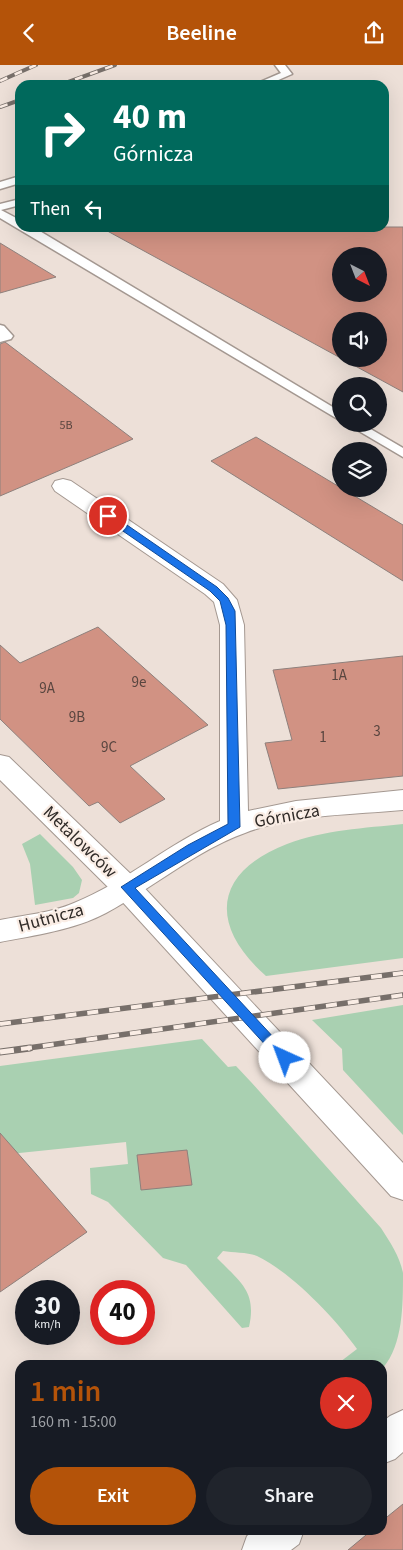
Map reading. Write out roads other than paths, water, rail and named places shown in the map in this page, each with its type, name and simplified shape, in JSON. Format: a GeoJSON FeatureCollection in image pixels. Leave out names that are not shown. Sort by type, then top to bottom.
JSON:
{"type":"FeatureCollection","features":[{"type":"Feature","properties":{"kind":"street"},"geometry":{"type":"LineString","coordinates":[[63,486],[198,577],[225,600],[230,611],[232,625],[234,827]]}},
{"type":"Feature","properties":{"kind":"street","name":"Metalowców"},"geometry":{"type":"LineString","coordinates":[[0,764],[127,887],[403,1186]]}},
{"type":"Feature","properties":{"kind":"street","name":"Górnicza"},"geometry":{"type":"LineString","coordinates":[[127,887],[192,848],[234,827],[279,814],[403,801]]}},
{"type":"Feature","properties":{"kind":"street","name":"Hutnicza"},"geometry":{"type":"LineString","coordinates":[[0,931],[69,917],[94,907],[127,887]]}},
{"type":"Feature","properties":{"kind":"street"},"geometry":{"type":"LineString","coordinates":[[387,1442],[403,1428]]}},
{"type":"Feature","properties":{"kind":"street"},"geometry":{"type":"LineString","coordinates":[[261,1550],[279,1535]]}},
{"type":"Feature","properties":{"kind":"lane"},"geometry":{"type":"LineString","coordinates":[[271,80],[287,74],[280,65]]}},
{"type":"Feature","properties":{"kind":"lane"},"geometry":{"type":"LineString","coordinates":[[0,187],[15,181]]}},
{"type":"Feature","properties":{"kind":"lane"},"geometry":{"type":"LineString","coordinates":[[0,207],[15,203]]}},
{"type":"Feature","properties":{"kind":"lane"},"geometry":{"type":"LineString","coordinates":[[0,213],[15,222]]}},
{"type":"Feature","properties":{"kind":"lane"},"geometry":{"type":"LineString","coordinates":[[32,232],[332,412]]}},
{"type":"Feature","properties":{"kind":"lane"},"geometry":{"type":"LineString","coordinates":[[0,329],[7,336],[0,338]]}},
{"type":"Feature","properties":{"kind":"lane"},"geometry":{"type":"LineString","coordinates":[[367,432],[403,453]]}},
{"type":"Feature","properties":{"kind":"railway"},"geometry":{"type":"LineString","coordinates":[[0,81],[36,65]]}},
{"type":"Feature","properties":{"kind":"railway"},"geometry":{"type":"LineString","coordinates":[[74,80],[115,65]]}},
{"type":"Feature","properties":{"kind":"railway"},"geometry":{"type":"LineString","coordinates":[[0,107],[15,102]]}},
{"type":"Feature","properties":{"kind":"railway"},"geometry":{"type":"LineString","coordinates":[[0,1024],[403,973]]}},
{"type":"Feature","properties":{"kind":"railway"},"geometry":{"type":"LineString","coordinates":[[21,1049],[403,995]]}},
{"type":"Feature","properties":{"kind":"railway"},"geometry":{"type":"LineString","coordinates":[[0,1052],[30,1048]]}}]}
